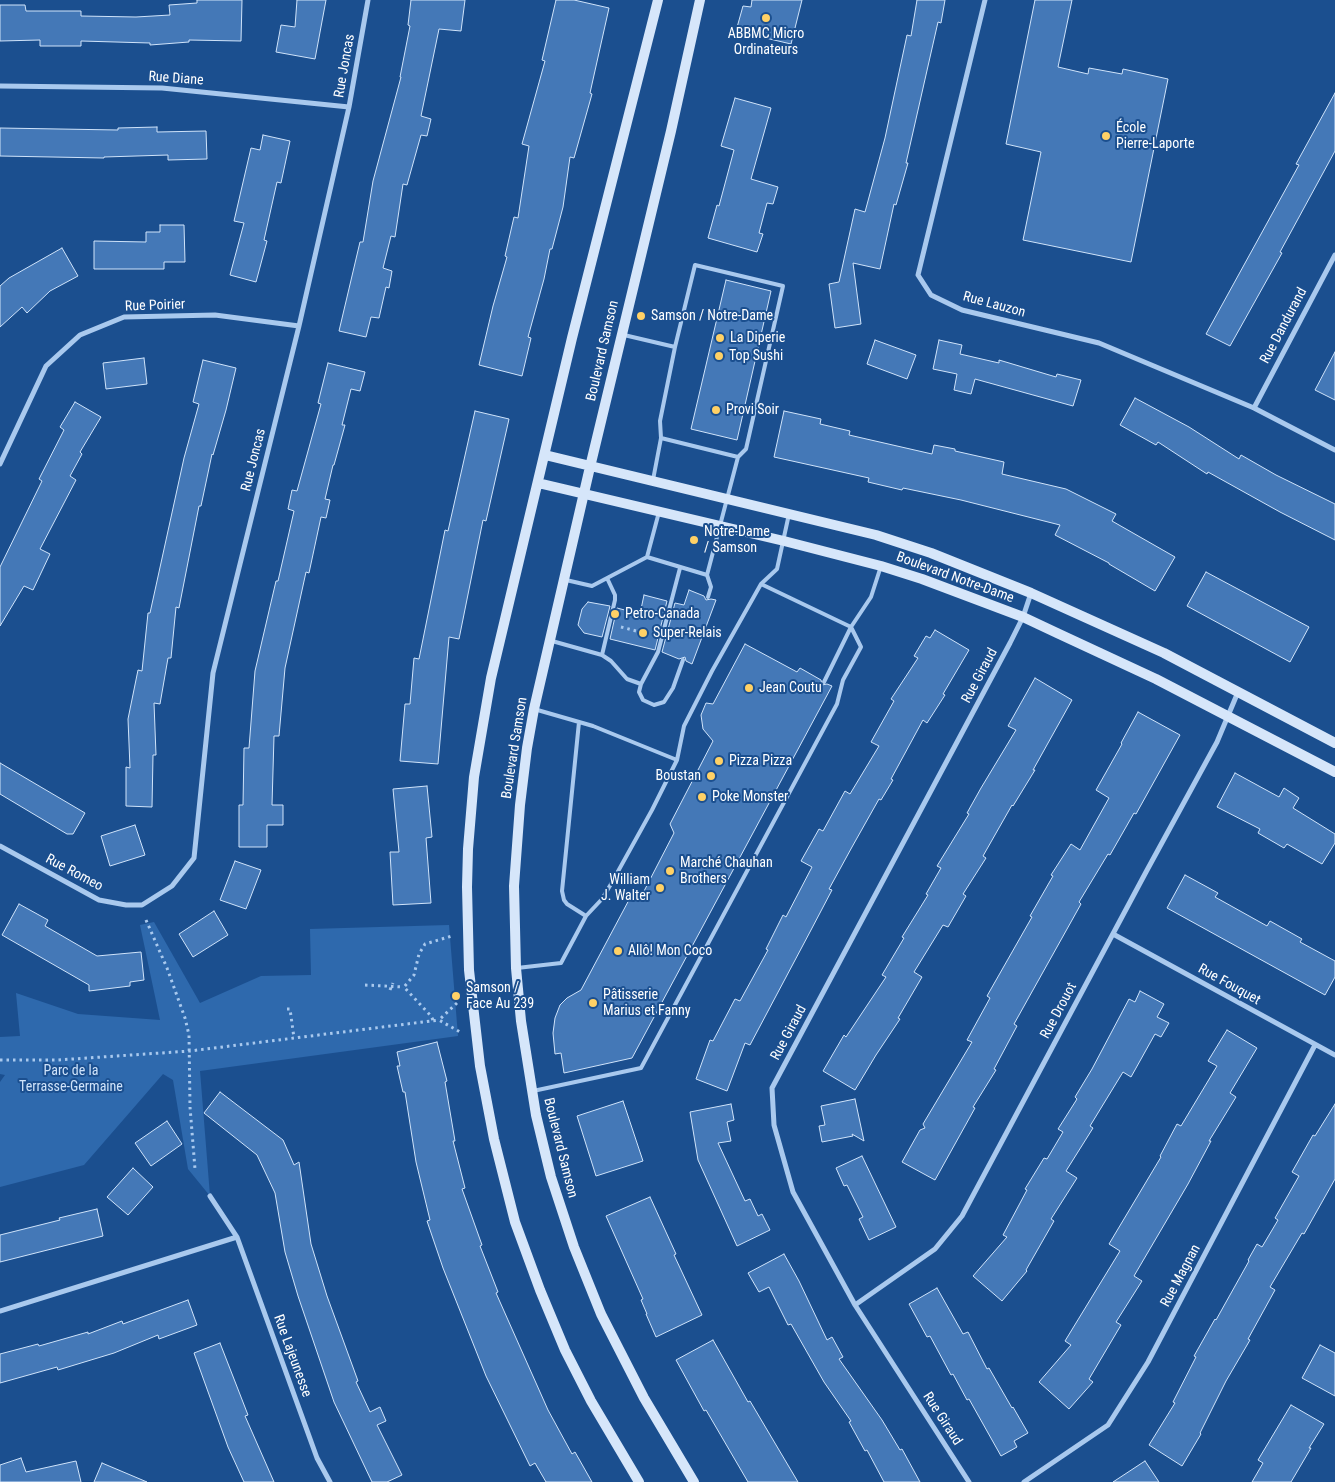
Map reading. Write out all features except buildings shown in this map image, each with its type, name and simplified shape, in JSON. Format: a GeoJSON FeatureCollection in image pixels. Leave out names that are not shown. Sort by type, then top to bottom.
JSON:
{"type":"FeatureCollection","features":[{"type":"Feature","properties":{"kind":"street","name":"Rue Joncas"},"geometry":{"type":"LineString","coordinates":[[142,905],[172,886],[194,858],[212,673],[298,326],[349,107],[368,0]]}},
{"type":"Feature","properties":{"kind":"street"},"geometry":{"type":"LineString","coordinates":[[638,1482],[598,1414],[574,1367],[547,1308],[515,1222],[494,1139],[480,1066],[468,949],[467,887],[474,777],[490,686],[594,252],[658,0]]}},
{"type":"Feature","properties":{"kind":"street","name":"Boulevard Samson"},"geometry":{"type":"LineString","coordinates":[[694,1482],[631,1375],[601,1314],[586,1281],[551,1177],[532,1091],[521,1021],[516,968],[514,886],[517,830],[523,776],[534,709],[700,0]]}},
{"type":"Feature","properties":{"kind":"street","name":"Rue Lauzon"},"geometry":{"type":"LineString","coordinates":[[985,0],[918,275],[931,295],[962,310],[1099,343],[1254,408],[1335,450]]}},
{"type":"Feature","properties":{"kind":"street","name":"Rue Diane"},"geometry":{"type":"LineString","coordinates":[[0,86],[162,88],[349,107]]}},
{"type":"Feature","properties":{"kind":"street","name":"Rue Dandurand"},"geometry":{"type":"LineString","coordinates":[[1254,408],[1335,255]]}},
{"type":"Feature","properties":{"kind":"street","name":"Rue Poirier"},"geometry":{"type":"LineString","coordinates":[[0,464],[46,366],[80,335],[124,317],[215,316],[298,326]]}},
{"type":"Feature","properties":{"kind":"street","name":"Boulevard Notre-Dame"},"geometry":{"type":"LineString","coordinates":[[545,455],[876,535],[931,553],[1031,593],[1164,653],[1335,742]]}},
{"type":"Feature","properties":{"kind":"street","name":"Boulevard Notre-Dame"},"geometry":{"type":"LineString","coordinates":[[538,483],[784,540],[922,578],[1023,617],[1147,675],[1335,772]]}},
{"type":"Feature","properties":{"kind":"street","name":"Rue Giraud"},"geometry":{"type":"LineString","coordinates":[[968,1482],[856,1305],[793,1192],[774,1125],[772,1088],[1023,617],[1031,593]]}},
{"type":"Feature","properties":{"kind":"street","name":"Rue Drouot"},"geometry":{"type":"LineString","coordinates":[[856,1305],[935,1249],[962,1216],[1215,745],[1238,692]]}},
{"type":"Feature","properties":{"kind":"street","name":"Rue Romeo"},"geometry":{"type":"LineString","coordinates":[[0,846],[98,900],[126,905],[142,905]]}},
{"type":"Feature","properties":{"kind":"street","name":"Rue Fouquet"},"geometry":{"type":"LineString","coordinates":[[1113,934],[1335,1055]]}},
{"type":"Feature","properties":{"kind":"street","name":"Rue Magnan"},"geometry":{"type":"LineString","coordinates":[[1024,1482],[1108,1425],[1148,1362],[1315,1045]]}},
{"type":"Feature","properties":{"kind":"street","name":"Rue Lajeunesse"},"geometry":{"type":"LineString","coordinates":[[210,1196],[237,1237],[317,1458],[330,1482]]}},
{"type":"Feature","properties":{"kind":"street"},"geometry":{"type":"LineString","coordinates":[[0,1311],[237,1237]]}},
{"type":"Feature","properties":{"kind":"lane"},"geometry":{"type":"LineString","coordinates":[[652,482],[661,438],[660,421],[675,347],[695,265],[783,286],[746,449],[738,457],[707,574],[711,588],[708,597]]}},
{"type":"Feature","properties":{"kind":"lane"},"geometry":{"type":"LineString","coordinates":[[621,334],[675,347]]}},
{"type":"Feature","properties":{"kind":"lane"},"geometry":{"type":"LineString","coordinates":[[661,438],[738,457]]}},
{"type":"Feature","properties":{"kind":"lane"},"geometry":{"type":"LineString","coordinates":[[647,557],[659,512]]}},
{"type":"Feature","properties":{"kind":"lane"},"geometry":{"type":"LineString","coordinates":[[516,968],[561,963],[586,916],[602,899],[619,871],[677,760],[684,726],[712,672],[761,584],[777,569],[789,514]]}},
{"type":"Feature","properties":{"kind":"lane"},"geometry":{"type":"LineString","coordinates":[[564,579],[592,586],[647,557],[680,568],[707,574]]}},
{"type":"Feature","properties":{"kind":"lane"},"geometry":{"type":"LineString","coordinates":[[824,682],[851,627],[871,597],[881,566]]}},
{"type":"Feature","properties":{"kind":"lane"},"geometry":{"type":"LineString","coordinates":[[680,568],[658,652],[640,684],[643,700],[654,705],[664,702],[673,688],[683,660]]}},
{"type":"Feature","properties":{"kind":"lane"},"geometry":{"type":"LineString","coordinates":[[602,655],[615,595],[607,578]]}},
{"type":"Feature","properties":{"kind":"lane"},"geometry":{"type":"LineString","coordinates":[[532,1091],[641,1068],[837,704],[843,680],[861,647],[851,627],[761,584]]}},
{"type":"Feature","properties":{"kind":"lane"},"geometry":{"type":"LineString","coordinates":[[550,640],[602,655],[611,661],[627,679],[640,684]]}},
{"type":"Feature","properties":{"kind":"lane"},"geometry":{"type":"LineString","coordinates":[[534,709],[579,722],[677,760]]}},
{"type":"Feature","properties":{"kind":"lane"},"geometry":{"type":"LineString","coordinates":[[579,722],[562,891],[567,904],[586,916]]}},
{"type":"Feature","properties":{"kind":"path"},"geometry":{"type":"LineString","coordinates":[[609,624],[640,632]]}},
{"type":"Feature","properties":{"kind":"path"},"geometry":{"type":"LineString","coordinates":[[146,920],[167,968],[189,1035],[191,1126],[195,1169]]}},
{"type":"Feature","properties":{"kind":"path"},"geometry":{"type":"LineString","coordinates":[[404,987],[414,975],[419,954],[426,944],[452,936]]}},
{"type":"Feature","properties":{"kind":"path"},"geometry":{"type":"LineString","coordinates":[[365,985],[404,987],[433,1020]]}},
{"type":"Feature","properties":{"kind":"path"},"geometry":{"type":"LineString","coordinates":[[439,1020],[457,1003]]}},
{"type":"Feature","properties":{"kind":"path"},"geometry":{"type":"LineString","coordinates":[[287,1009],[290,1009],[294,1038]]}},
{"type":"Feature","properties":{"kind":"path"},"geometry":{"type":"LineString","coordinates":[[0,1060],[58,1060],[190,1051],[433,1020],[439,1020],[460,1032]]}},
{"type":"Feature","properties":{"kind":"green space","name":"Parc de la Terrasse-Germaine"},"geometry":{"type":"Polygon","coordinates":[[[154,922],[200,1003],[261,976],[311,975],[310,929],[449,925],[458,1036],[200,1071],[210,1196],[188,1169],[173,1080],[163,1074],[84,1165],[0,1187],[0,1082],[5,1075],[0,1074],[0,1037],[20,1036],[16,993],[78,1014],[160,1020],[140,925],[154,922]]]}},
{"type":"Feature","properties":{"kind":"place","name":"ABBMC Micro Ordinateurs"},"geometry":{"type":"Point","coordinates":[766,18]}},
{"type":"Feature","properties":{"kind":"place","name":"École Pierre-Laporte"},"geometry":{"type":"Point","coordinates":[1106,136]}},
{"type":"Feature","properties":{"kind":"place","name":"Samson / Notre-Dame"},"geometry":{"type":"Point","coordinates":[641,316]}},
{"type":"Feature","properties":{"kind":"place","name":"La Diperie"},"geometry":{"type":"Point","coordinates":[720,338]}},
{"type":"Feature","properties":{"kind":"place","name":"Top Sushi"},"geometry":{"type":"Point","coordinates":[719,356]}},
{"type":"Feature","properties":{"kind":"place","name":"Provi Soir"},"geometry":{"type":"Point","coordinates":[716,410]}},
{"type":"Feature","properties":{"kind":"place","name":"Notre-Dame / Samson"},"geometry":{"type":"Point","coordinates":[694,540]}},
{"type":"Feature","properties":{"kind":"place","name":"Petro-Canada"},"geometry":{"type":"Point","coordinates":[615,614]}},
{"type":"Feature","properties":{"kind":"place","name":"Super-Relais"},"geometry":{"type":"Point","coordinates":[643,633]}},
{"type":"Feature","properties":{"kind":"place","name":"Jean Coutu"},"geometry":{"type":"Point","coordinates":[749,688]}},
{"type":"Feature","properties":{"kind":"place","name":"Pizza Pizza"},"geometry":{"type":"Point","coordinates":[719,761]}},
{"type":"Feature","properties":{"kind":"place","name":"Boustan"},"geometry":{"type":"Point","coordinates":[711,776]}},
{"type":"Feature","properties":{"kind":"place","name":"Poke Monster"},"geometry":{"type":"Point","coordinates":[702,797]}},
{"type":"Feature","properties":{"kind":"place","name":"Marché Chauhan Brothers"},"geometry":{"type":"Point","coordinates":[670,871]}},
{"type":"Feature","properties":{"kind":"place","name":"William J. Walter"},"geometry":{"type":"Point","coordinates":[660,888]}},
{"type":"Feature","properties":{"kind":"place","name":"Allô! Mon Coco"},"geometry":{"type":"Point","coordinates":[618,951]}},
{"type":"Feature","properties":{"kind":"place","name":"Samson / Face Au 239"},"geometry":{"type":"Point","coordinates":[456,996]}},
{"type":"Feature","properties":{"kind":"place","name":"Pâtisserie Marius et Fanny"},"geometry":{"type":"Point","coordinates":[593,1003]}}]}
